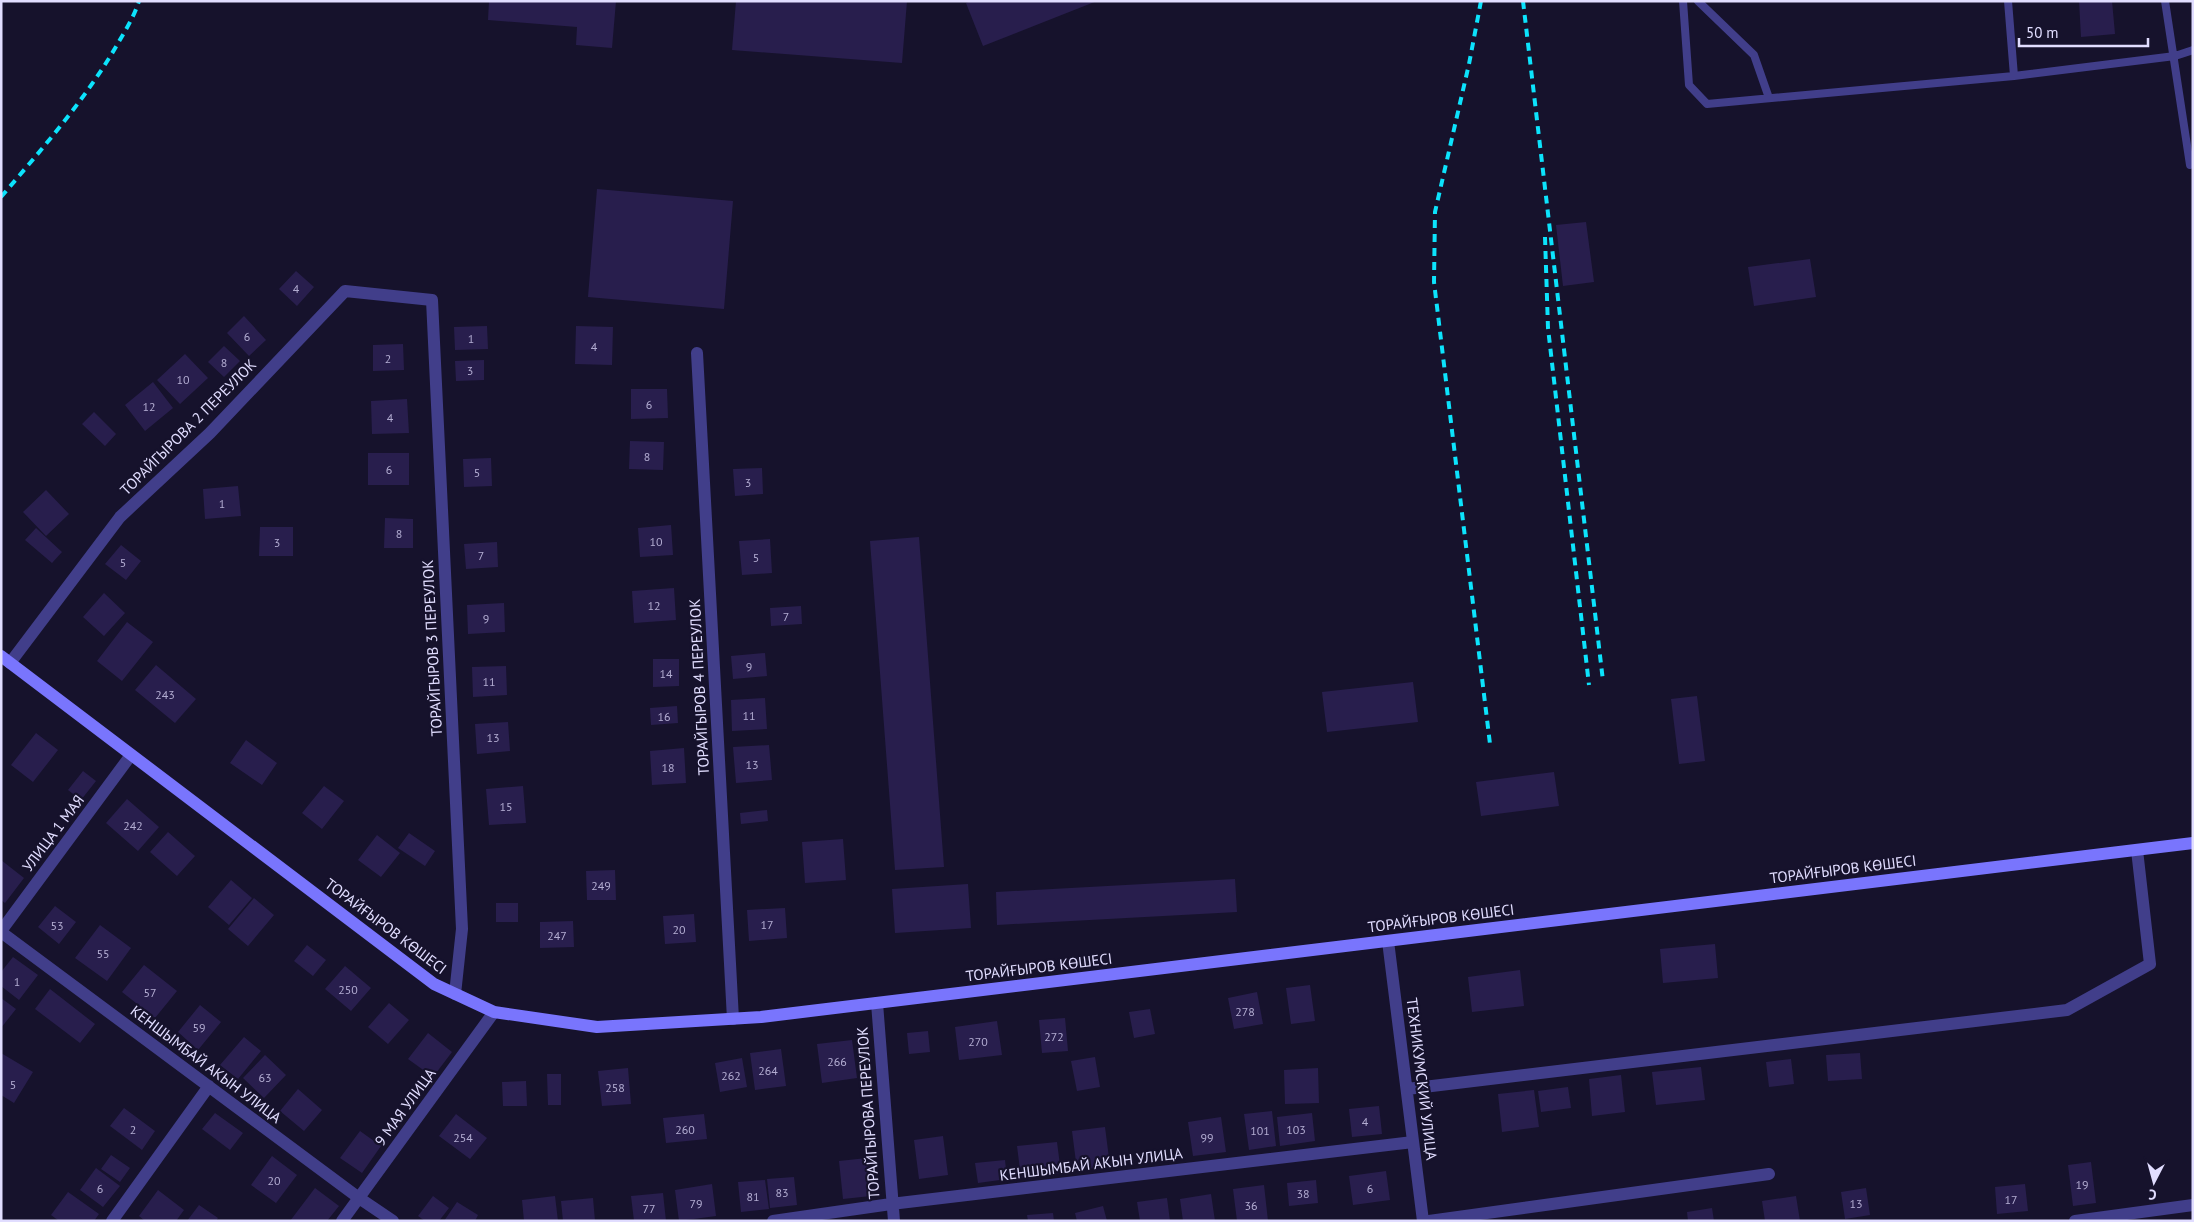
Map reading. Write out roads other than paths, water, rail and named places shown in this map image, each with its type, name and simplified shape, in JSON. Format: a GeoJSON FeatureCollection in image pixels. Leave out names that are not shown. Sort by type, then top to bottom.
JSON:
{"type":"FeatureCollection","features":[{"type":"Feature","properties":{"kind":"street","name":"ТОРАЙГЫРОВА 2 ПЕРЕУЛОК"},"geometry":{"type":"LineString","coordinates":[[6,659],[120,517],[210,433],[345,291],[432,300]]}},
{"type":"Feature","properties":{"kind":"street","name":"ТОРАЙГЫРОВ 3 ПЕРЕУЛОК"},"geometry":{"type":"LineString","coordinates":[[432,300],[462,929],[456,994]]}},
{"type":"Feature","properties":{"kind":"street","name":"ТОРАЙГЫРОВ 4 ПЕРЕУЛОК"},"geometry":{"type":"LineString","coordinates":[[697,353],[733,1019]]}},
{"type":"Feature","properties":{"kind":"street","name":"ТОРАЙҒЫРОВ КӨШЕСІ"},"geometry":{"type":"LineString","coordinates":[[6,659],[434,984],[494,1012],[597,1027],[733,1019],[877,1003],[2193,843]]}},
{"type":"Feature","properties":{"kind":"street","name":"УЛИЦА 1 МАЯ"},"geometry":{"type":"LineString","coordinates":[[1,931],[132,755]]}},
{"type":"Feature","properties":{"kind":"street"},"geometry":{"type":"LineString","coordinates":[[1406,1089],[2067,1010],[2150,964],[2137,850]]}},
{"type":"Feature","properties":{"kind":"street","name":"КЕНШЫМБАЙ АКЫН УЛИЦА"},"geometry":{"type":"LineString","coordinates":[[1,931],[359,1198],[393,1221]]}},
{"type":"Feature","properties":{"kind":"street","name":"ТЕХНИКУМСКИЙ УЛИЦА"},"geometry":{"type":"LineString","coordinates":[[1388,941],[1423,1221]]}},
{"type":"Feature","properties":{"kind":"street","name":"ТОРАЙГЫРОВА ПЕРЕУЛОК"},"geometry":{"type":"LineString","coordinates":[[877,1003],[891,1204],[894,1221]]}},
{"type":"Feature","properties":{"kind":"street","name":"9 МАЯ УЛИЦА"},"geometry":{"type":"LineString","coordinates":[[342,1221],[494,1012]]}},
{"type":"Feature","properties":{"kind":"street"},"geometry":{"type":"LineString","coordinates":[[112,1221],[209,1086]]}},
{"type":"Feature","properties":{"kind":"street","name":"КЕНШЫМБАЙ АКЫН УЛИЦА"},"geometry":{"type":"LineString","coordinates":[[773,1221],[891,1204],[1413,1142]]}},
{"type":"Feature","properties":{"kind":"street"},"geometry":{"type":"LineString","coordinates":[[1429,1221],[1769,1174]]}},
{"type":"Feature","properties":{"kind":"street"},"geometry":{"type":"LineString","coordinates":[[2075,1221],[2193,1206]]}},
{"type":"Feature","properties":{"kind":"lane"},"geometry":{"type":"LineString","coordinates":[[1683,1],[1689,85],[1706,104],[2014,76],[2175,56],[2193,50]]}},
{"type":"Feature","properties":{"kind":"lane"},"geometry":{"type":"LineString","coordinates":[[1698,1],[1754,55],[1770,98]]}},
{"type":"Feature","properties":{"kind":"lane"},"geometry":{"type":"LineString","coordinates":[[2008,1],[2014,76]]}},
{"type":"Feature","properties":{"kind":"lane"},"geometry":{"type":"LineString","coordinates":[[2165,1],[2175,56],[2190,165]]}},
{"type":"Feature","properties":{"kind":"railway"},"geometry":{"type":"LineString","coordinates":[[1,197],[62,124],[91,85],[126,29],[139,1]]}},
{"type":"Feature","properties":{"kind":"railway"},"geometry":{"type":"LineString","coordinates":[[1481,1],[1469,64],[1435,212],[1434,282],[1490,744]]}},
{"type":"Feature","properties":{"kind":"railway"},"geometry":{"type":"LineString","coordinates":[[1523,1],[1603,681]]}},
{"type":"Feature","properties":{"kind":"railway"},"geometry":{"type":"LineString","coordinates":[[1545,237],[1548,328],[1589,685]]}}]}
